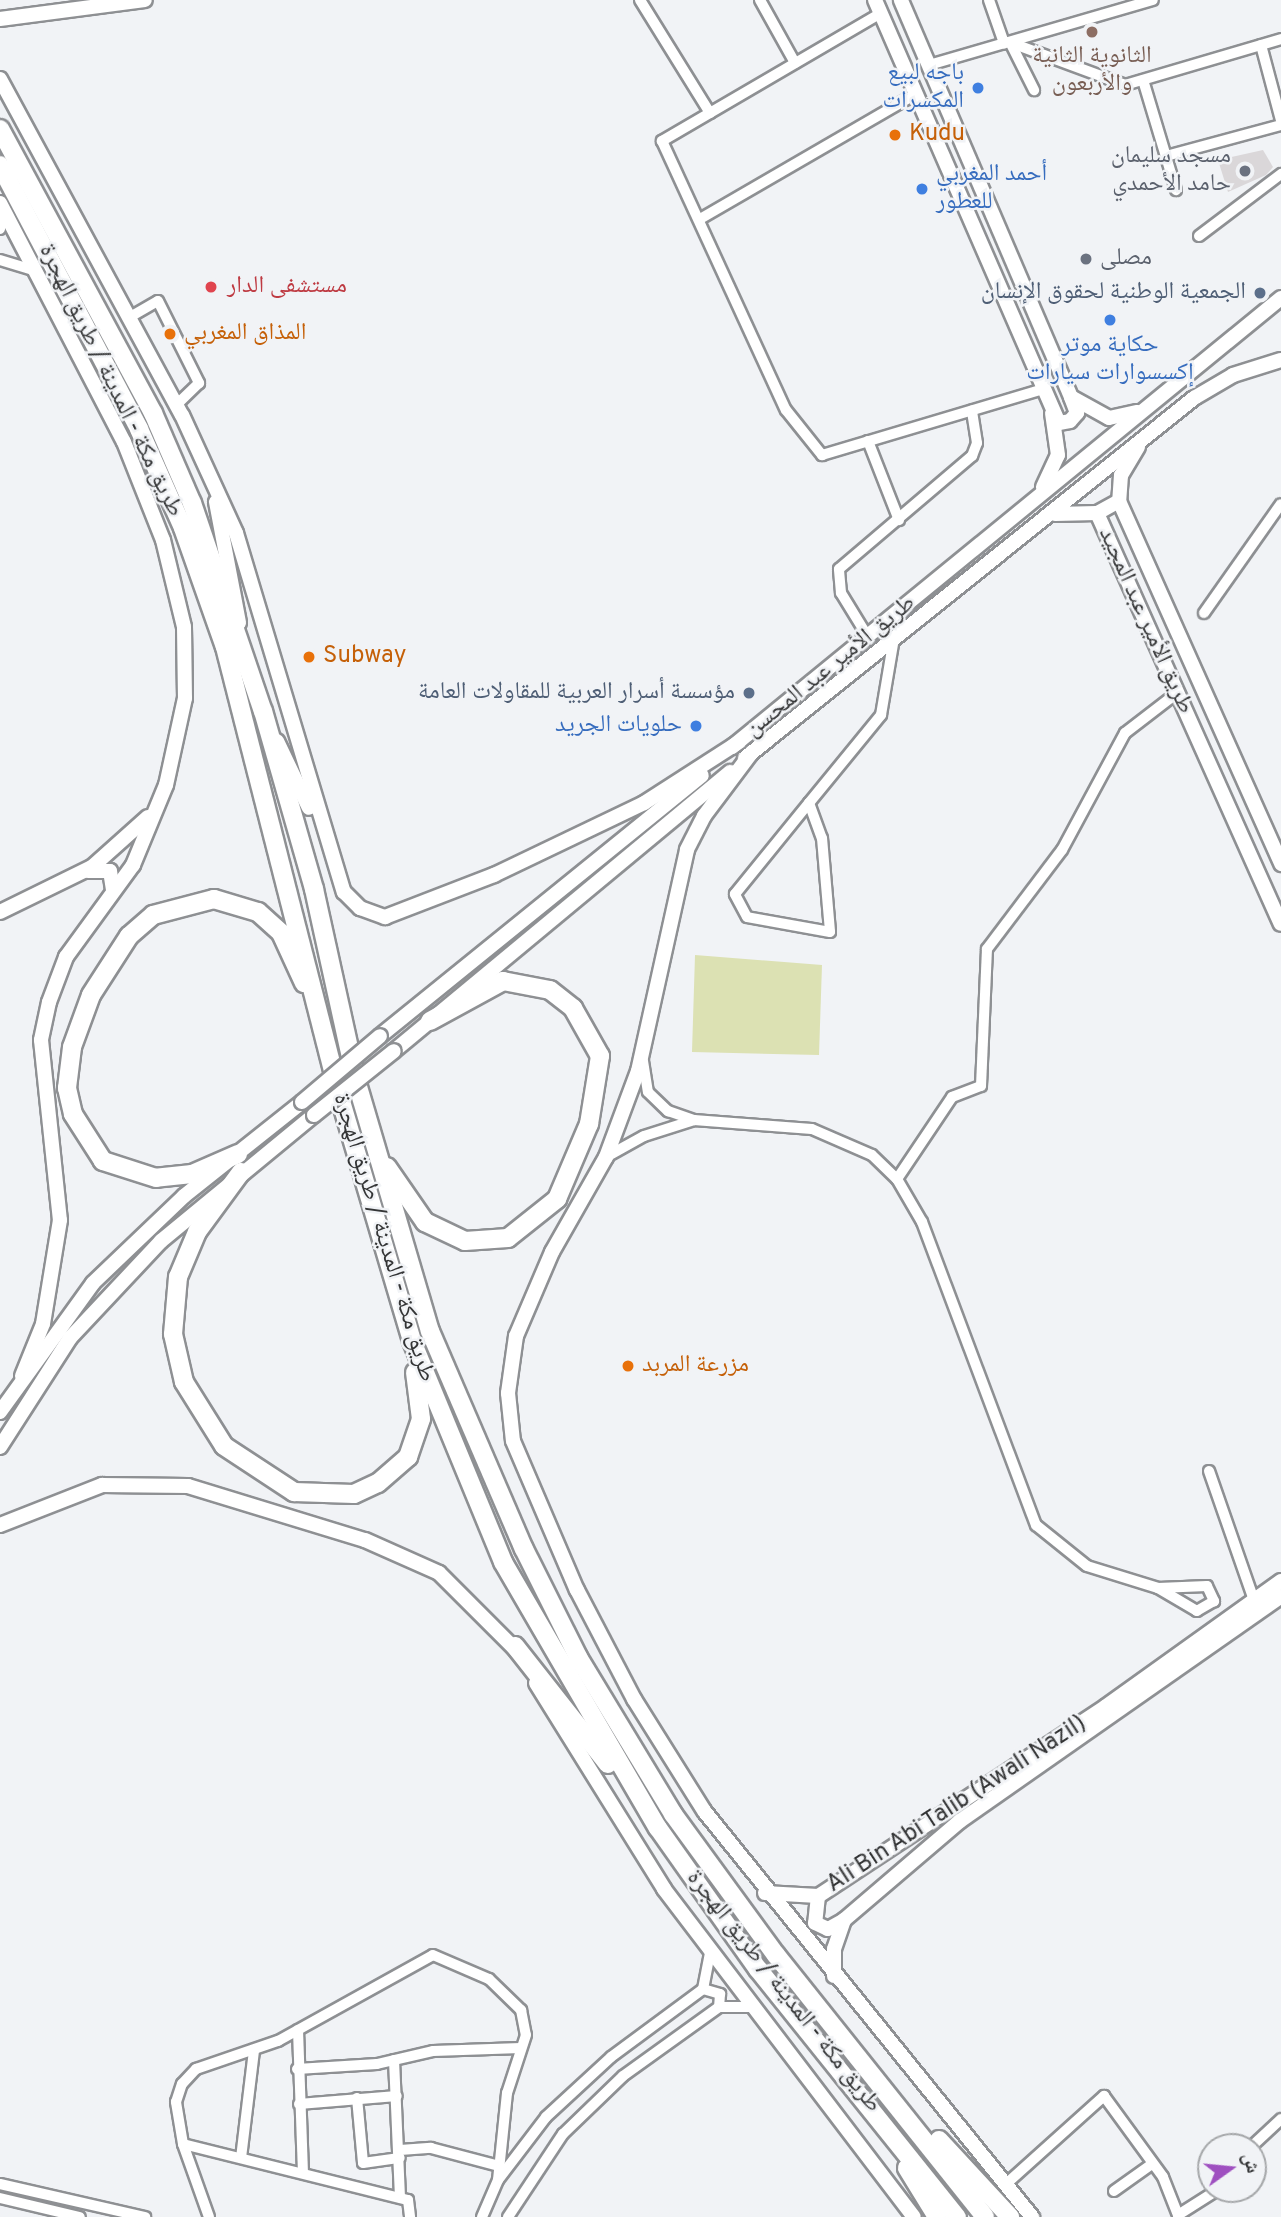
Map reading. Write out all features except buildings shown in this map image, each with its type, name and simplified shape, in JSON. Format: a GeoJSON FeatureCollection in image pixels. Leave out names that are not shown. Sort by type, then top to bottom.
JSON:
{"type":"FeatureCollection","features":[{"type":"Feature","properties":{"kind":"highway","name":"طريق مكة - المدينة / طريق الهجرة"},"geometry":{"type":"LineString","coordinates":[[0,129],[153,413],[243,641],[314,889],[356,1080],[374,1146],[430,1331],[467,1426],[578,1657],[673,1814],[842,2036],[985,2217]]}},
{"type":"Feature","properties":{"kind":"highway","name":"طريق مكة - المدينة / طريق الهجرة"},"geometry":{"type":"LineString","coordinates":[[0,165],[139,429],[183,527],[225,647],[323,1024],[412,1341],[503,1562],[638,1797],[806,2026],[957,2217]]}},
{"type":"Feature","properties":{"kind":"highway"},"geometry":{"type":"LineString","coordinates":[[240,1163],[192,1174],[156,1178],[126,1171],[103,1161],[73,1114],[67,1088],[72,1047],[91,995],[129,936],[153,915],[193,901],[229,900],[258,912],[281,933],[323,1024]]}},
{"type":"Feature","properties":{"kind":"highway"},"geometry":{"type":"LineString","coordinates":[[374,1146],[425,1222],[464,1241],[508,1238],[557,1199],[589,1124],[599,1080],[600,1056],[579,1016],[550,990],[503,981],[430,1021]]}},
{"type":"Feature","properties":{"kind":"highway"},"geometry":{"type":"LineString","coordinates":[[240,1163],[187,1255],[178,1277],[173,1334],[184,1382],[224,1446],[294,1492],[323,1497],[378,1483],[408,1457],[421,1419],[412,1341]]}},
{"type":"Feature","properties":{"kind":"highway"},"geometry":{"type":"LineString","coordinates":[[515,1646],[638,1797]]}},
{"type":"Feature","properties":{"kind":"highway"},"geometry":{"type":"LineString","coordinates":[[806,2026],[937,2217]]}},
{"type":"Feature","properties":{"kind":"highway"},"geometry":{"type":"LineString","coordinates":[[842,2036],[1010,2217]]}},
{"type":"Feature","properties":{"kind":"main road"},"geometry":{"type":"LineString","coordinates":[[0,19],[77,4],[145,0]]}},
{"type":"Feature","properties":{"kind":"main road"},"geometry":{"type":"LineString","coordinates":[[878,6],[1043,389],[1059,423],[1070,421],[1077,413],[1071,397],[901,0]]}},
{"type":"Feature","properties":{"kind":"main road"},"geometry":{"type":"LineString","coordinates":[[0,79],[177,404],[236,533],[344,891],[360,908],[385,917],[402,912],[644,803],[739,741]]}},
{"type":"Feature","properties":{"kind":"main road"},"geometry":{"type":"LineString","coordinates":[[2,206],[124,442],[163,540],[184,627],[185,698],[154,811],[133,865],[66,957],[41,1040],[60,1220],[43,1324],[22,1376]]}},
{"type":"Feature","properties":{"kind":"main road","name":"طريق الأمير عبد المحسن"},"geometry":{"type":"LineString","coordinates":[[240,1163],[302,1102],[380,1036],[1035,498],[1277,303]]}},
{"type":"Feature","properties":{"kind":"main road","name":"طريق الأمير عبد المحسن"},"geometry":{"type":"LineString","coordinates":[[240,1163],[314,1115],[394,1051],[752,752],[1142,440],[1233,375],[1281,360]]}},
{"type":"Feature","properties":{"kind":"main road"},"geometry":{"type":"LineString","coordinates":[[1071,397],[1109,418],[1145,409]]}},
{"type":"Feature","properties":{"kind":"main road"},"geometry":{"type":"LineString","coordinates":[[1035,498],[1058,455],[1051,405]]}},
{"type":"Feature","properties":{"kind":"main road"},"geometry":{"type":"LineString","coordinates":[[1119,501],[1121,475],[1142,440]]}},
{"type":"Feature","properties":{"kind":"main road"},"geometry":{"type":"LineString","coordinates":[[211,478],[243,641]]}},
{"type":"Feature","properties":{"kind":"main road","name":"طريق الأمير عبد المجيد"},"geometry":{"type":"LineString","coordinates":[[1281,864],[1119,501],[1097,513],[1281,924]]}},
{"type":"Feature","properties":{"kind":"main road"},"geometry":{"type":"LineString","coordinates":[[1050,515],[1097,513]]}},
{"type":"Feature","properties":{"kind":"main road"},"geometry":{"type":"LineString","coordinates":[[263,712],[333,856]]}},
{"type":"Feature","properties":{"kind":"main road"},"geometry":{"type":"LineString","coordinates":[[752,752],[704,816],[688,850],[642,1058],[606,1157],[552,1252],[516,1336],[508,1393],[513,1441],[577,1590],[634,1699],[765,1893],[1032,2217]]}},
{"type":"Feature","properties":{"kind":"main road"},"geometry":{"type":"LineString","coordinates":[[0,912],[88,870],[154,811]]}},
{"type":"Feature","properties":{"kind":"main road"},"geometry":{"type":"LineString","coordinates":[[88,870],[110,871],[113,891]]}},
{"type":"Feature","properties":{"kind":"main road"},"geometry":{"type":"LineString","coordinates":[[0,1412],[22,1376],[93,1283],[161,1217],[240,1163]]}},
{"type":"Feature","properties":{"kind":"main road"},"geometry":{"type":"LineString","coordinates":[[0,1447],[70,1338],[161,1241],[240,1163]]}},
{"type":"Feature","properties":{"kind":"main road"},"geometry":{"type":"LineString","coordinates":[[0,1525],[102,1485],[188,1486],[365,1541],[439,1573],[515,1646],[627,1832],[710,1952],[914,2217]]}},
{"type":"Feature","properties":{"kind":"main road","name":"Ali Bin Abi Talib (Awali Nazil)"},"geometry":{"type":"LineString","coordinates":[[1281,1581],[957,1808],[818,1896],[815,1923],[828,1929],[844,1920],[961,1821],[1281,1596]]}},
{"type":"Feature","properties":{"kind":"main road"},"geometry":{"type":"LineString","coordinates":[[765,1893],[818,1896]]}},
{"type":"Feature","properties":{"kind":"main road"},"geometry":{"type":"LineString","coordinates":[[834,1978],[834,1949],[844,1920]]}},
{"type":"Feature","properties":{"kind":"street"},"geometry":{"type":"LineString","coordinates":[[640,0],[710,113]]}},
{"type":"Feature","properties":{"kind":"street"},"geometry":{"type":"LineString","coordinates":[[760,0],[795,63]]}},
{"type":"Feature","properties":{"kind":"street"},"geometry":{"type":"LineString","coordinates":[[989,0],[1007,43],[1034,90]]}},
{"type":"Feature","properties":{"kind":"street"},"geometry":{"type":"LineString","coordinates":[[929,65],[1153,0]]}},
{"type":"Feature","properties":{"kind":"street"},"geometry":{"type":"LineString","coordinates":[[878,6],[795,63],[662,141],[700,219],[776,391],[802,433],[822,455],[1043,389]]}},
{"type":"Feature","properties":{"kind":"street"},"geometry":{"type":"LineString","coordinates":[[1007,43],[1109,82],[1143,80],[1281,39]]}},
{"type":"Feature","properties":{"kind":"street"},"geometry":{"type":"LineString","coordinates":[[1166,156],[1281,122],[1261,45]]}},
{"type":"Feature","properties":{"kind":"street"},"geometry":{"type":"LineString","coordinates":[[1143,80],[1176,190]]}},
{"type":"Feature","properties":{"kind":"street"},"geometry":{"type":"LineString","coordinates":[[700,219],[916,94]]}},
{"type":"Feature","properties":{"kind":"street"},"geometry":{"type":"LineString","coordinates":[[1199,236],[1281,174]]}},
{"type":"Feature","properties":{"kind":"street"},"geometry":{"type":"LineString","coordinates":[[0,229],[2,206]]}},
{"type":"Feature","properties":{"kind":"street"},"geometry":{"type":"LineString","coordinates":[[0,260],[17,260],[38,272]]}},
{"type":"Feature","properties":{"kind":"street"},"geometry":{"type":"LineString","coordinates":[[130,317],[158,301],[200,383],[177,404]]}},
{"type":"Feature","properties":{"kind":"street"},"geometry":{"type":"LineString","coordinates":[[868,637],[841,593],[837,575],[972,456],[978,443],[972,410]]}},
{"type":"Feature","properties":{"kind":"street"},"geometry":{"type":"LineString","coordinates":[[868,441],[899,520]]}},
{"type":"Feature","properties":{"kind":"street"},"geometry":{"type":"LineString","coordinates":[[1204,613],[1281,504]]}},
{"type":"Feature","properties":{"kind":"street"},"geometry":{"type":"LineString","coordinates":[[809,803],[822,838],[830,932],[747,917],[735,894],[809,803],[881,715],[894,639]]}},
{"type":"Feature","properties":{"kind":"street"},"geometry":{"type":"LineString","coordinates":[[897,1179],[952,1097],[981,1086],[987,949],[1062,850],[1125,733],[1177,693]]}},
{"type":"Feature","properties":{"kind":"street"},"geometry":{"type":"LineString","coordinates":[[642,1058],[654,1104],[694,1120],[812,1129],[863,1150],[897,1179],[922,1222],[1036,1525],[1087,1566],[1158,1588],[1197,1611],[1214,1601],[1201,1584],[1158,1588]]}},
{"type":"Feature","properties":{"kind":"street"},"geometry":{"type":"LineString","coordinates":[[606,1157],[694,1120]]}},
{"type":"Feature","properties":{"kind":"street"},"geometry":{"type":"LineString","coordinates":[[1209,1471],[1254,1600]]}},
{"type":"Feature","properties":{"kind":"street"},"geometry":{"type":"LineString","coordinates":[[482,2217],[498,2180],[546,2117],[602,2065],[703,1989],[710,1952]]}},
{"type":"Feature","properties":{"kind":"street"},"geometry":{"type":"LineString","coordinates":[[209,2217],[183,2144],[176,2102],[182,2084],[196,2069],[254,2050],[298,2030],[433,1955],[445,1955],[489,1979],[522,2010],[521,2048],[508,2093],[498,2180]]}},
{"type":"Feature","properties":{"kind":"street"},"geometry":{"type":"LineString","coordinates":[[703,1989],[720,1994],[719,2007]]}},
{"type":"Feature","properties":{"kind":"street"},"geometry":{"type":"LineString","coordinates":[[508,2217],[563,2134],[623,2076],[719,2007],[752,2007]]}},
{"type":"Feature","properties":{"kind":"street"},"geometry":{"type":"LineString","coordinates":[[298,2030],[297,2069],[303,2173]]}},
{"type":"Feature","properties":{"kind":"street"},"geometry":{"type":"LineString","coordinates":[[297,2069],[394,2060],[433,2051],[521,2048]]}},
{"type":"Feature","properties":{"kind":"street"},"geometry":{"type":"LineString","coordinates":[[241,2158],[254,2050]]}},
{"type":"Feature","properties":{"kind":"street"},"geometry":{"type":"LineString","coordinates":[[394,2060],[400,2198]]}},
{"type":"Feature","properties":{"kind":"street"},"geometry":{"type":"LineString","coordinates":[[299,2104],[397,2096]]}},
{"type":"Feature","properties":{"kind":"street"},"geometry":{"type":"LineString","coordinates":[[1006,2184],[1104,2096],[1152,2164],[1178,2215],[1193,2213]]}},
{"type":"Feature","properties":{"kind":"street"},"geometry":{"type":"LineString","coordinates":[[357,2098],[363,2163],[431,2148],[499,2166]]}},
{"type":"Feature","properties":{"kind":"street"},"geometry":{"type":"LineString","coordinates":[[1266,2133],[1281,2119]]}},
{"type":"Feature","properties":{"kind":"street"},"geometry":{"type":"LineString","coordinates":[[183,2144],[408,2200],[410,2217]]}},
{"type":"Feature","properties":{"kind":"street"},"geometry":{"type":"LineString","coordinates":[[1114,2191],[1152,2164]]}},
{"type":"Feature","properties":{"kind":"street"},"geometry":{"type":"LineString","coordinates":[[0,2184],[145,2217]]}},
{"type":"Feature","properties":{"kind":"street"},"geometry":{"type":"LineString","coordinates":[[0,2198],[80,2217]]}},
{"type":"Feature","properties":{"kind":"green space"},"geometry":{"type":"Polygon","coordinates":[[[695,955],[822,965],[819,1055],[692,1052],[695,955]]]}},
{"type":"Feature","properties":{"kind":"place","name":"الثانوية الثانية والأربعون"},"geometry":{"type":"Point","coordinates":[1092,32]}},
{"type":"Feature","properties":{"kind":"place","name":"باجه لبيع المكسرات"},"geometry":{"type":"Point","coordinates":[978,88]}},
{"type":"Feature","properties":{"kind":"place","name":"Kudu"},"geometry":{"type":"Point","coordinates":[895,135]}},
{"type":"Feature","properties":{"kind":"place","name":"مسجد سليمان حامد الأحمدي"},"geometry":{"type":"Point","coordinates":[1245,171]}},
{"type":"Feature","properties":{"kind":"place","name":"أحمد المغربي للعطور"},"geometry":{"type":"Point","coordinates":[922,189]}},
{"type":"Feature","properties":{"kind":"place","name":"مصلى"},"geometry":{"type":"Point","coordinates":[1086,259]}},
{"type":"Feature","properties":{"kind":"place","name":"مستشفى الدار"},"geometry":{"type":"Point","coordinates":[211,287]}},
{"type":"Feature","properties":{"kind":"place","name":"الجمعية الوطنية لحقوق الإنسان"},"geometry":{"type":"Point","coordinates":[1260,293]}},
{"type":"Feature","properties":{"kind":"place","name":"حكاية موتر إكسسوارات سيارات"},"geometry":{"type":"Point","coordinates":[1110,320]}},
{"type":"Feature","properties":{"kind":"place","name":"المذاق المغربي"},"geometry":{"type":"Point","coordinates":[170,334]}},
{"type":"Feature","properties":{"kind":"place","name":"Subway"},"geometry":{"type":"Point","coordinates":[309,657]}},
{"type":"Feature","properties":{"kind":"place","name":"مؤسسة أسرار العربية للمقاولات العامة"},"geometry":{"type":"Point","coordinates":[749,693]}},
{"type":"Feature","properties":{"kind":"place","name":"حلويات الجريد"},"geometry":{"type":"Point","coordinates":[696,726]}},
{"type":"Feature","properties":{"kind":"place","name":"مزرعة المربد"},"geometry":{"type":"Point","coordinates":[628,1366]}}]}
